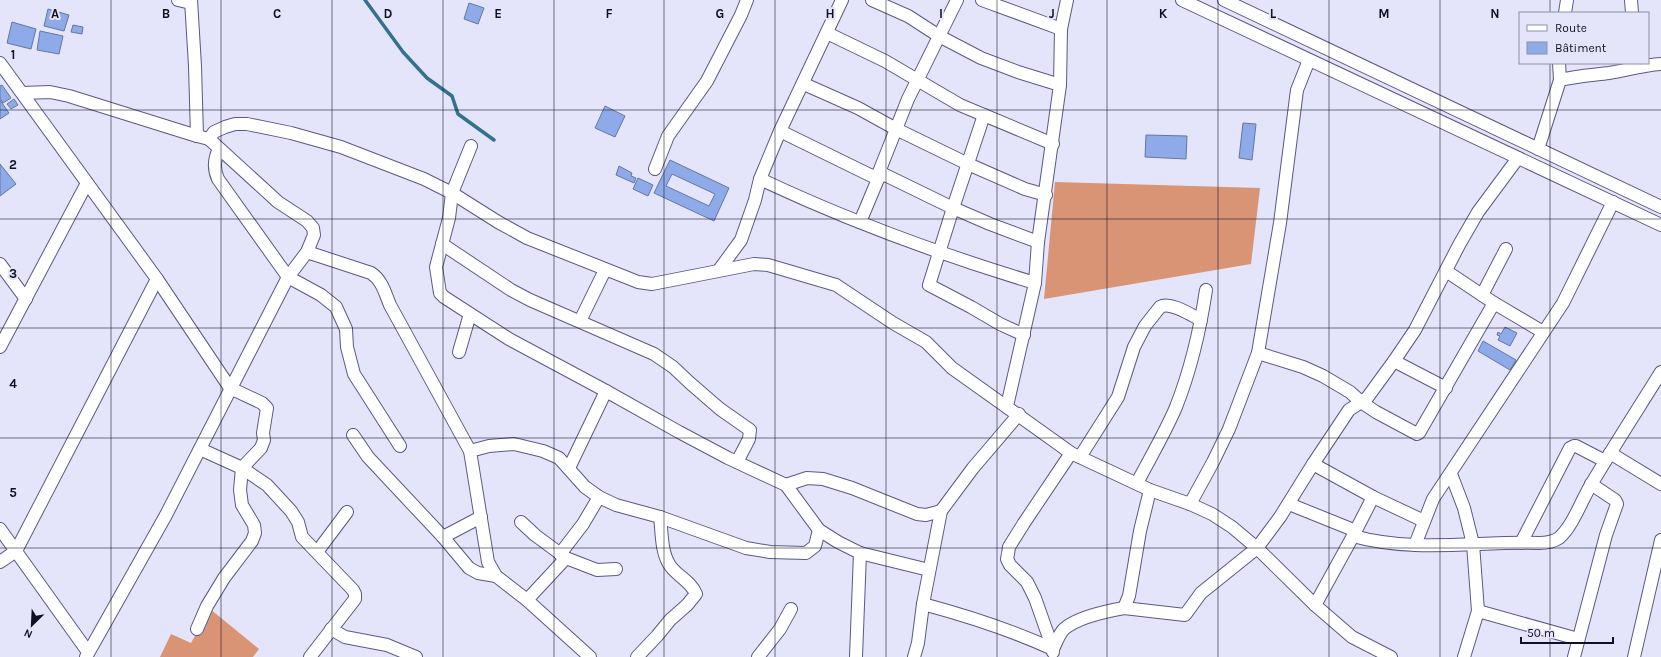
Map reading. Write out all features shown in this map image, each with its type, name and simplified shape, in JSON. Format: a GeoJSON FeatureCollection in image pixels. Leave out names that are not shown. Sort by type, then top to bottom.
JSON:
{"type":"FeatureCollection","features":[{"type":"Feature","properties":{"kind":"street"},"geometry":{"type":"LineString","coordinates":[[178,0],[191,2],[203,137]]}},
{"type":"Feature","properties":{"kind":"street"},"geometry":{"type":"LineString","coordinates":[[655,169],[668,136],[707,81],[741,15],[747,0]]}},
{"type":"Feature","properties":{"kind":"street"},"geometry":{"type":"LineString","coordinates":[[719,270],[741,240],[755,200],[760,180],[780,131],[804,84],[842,0]]}},
{"type":"Feature","properties":{"kind":"street"},"geometry":{"type":"LineString","coordinates":[[872,0],[908,16],[939,36],[981,58],[1018,72],[1060,85]]}},
{"type":"Feature","properties":{"kind":"street"},"geometry":{"type":"LineString","coordinates":[[860,222],[917,79],[957,0]]}},
{"type":"Feature","properties":{"kind":"street"},"geometry":{"type":"LineString","coordinates":[[982,0],[1061,29]]}},
{"type":"Feature","properties":{"kind":"street"},"geometry":{"type":"LineString","coordinates":[[1007,406],[1035,283],[1038,242],[1046,195],[1060,85],[1061,29],[1067,0]]}},
{"type":"Feature","properties":{"kind":"street"},"geometry":{"type":"LineString","coordinates":[[1182,0],[1661,225]]}},
{"type":"Feature","properties":{"kind":"street"},"geometry":{"type":"LineString","coordinates":[[1224,0],[1661,207]]}},
{"type":"Feature","properties":{"kind":"street"},"geometry":{"type":"LineString","coordinates":[[1565,12],[1568,0]]}},
{"type":"Feature","properties":{"kind":"street"},"geometry":{"type":"LineString","coordinates":[[1631,0],[1632,12]]}},
{"type":"Feature","properties":{"kind":"street"},"geometry":{"type":"LineString","coordinates":[[827,33],[885,60],[960,105],[1053,144]]}},
{"type":"Feature","properties":{"kind":"street"},"geometry":{"type":"LineString","coordinates":[[1190,504],[1229,429],[1258,353],[1280,223],[1297,90],[1309,60]]}},
{"type":"Feature","properties":{"kind":"street"},"geometry":{"type":"LineString","coordinates":[[0,63],[157,279],[230,388],[262,403],[266,408],[263,433],[264,440],[261,448],[242,468],[240,490],[242,505],[254,525],[256,533],[252,541],[224,578],[207,606],[197,629]]}},
{"type":"Feature","properties":{"kind":"street"},"geometry":{"type":"LineString","coordinates":[[1538,149],[1560,80],[1559,64]]}},
{"type":"Feature","properties":{"kind":"street"},"geometry":{"type":"LineString","coordinates":[[1560,80],[1610,73],[1639,65],[1661,64]]}},
{"type":"Feature","properties":{"kind":"street"},"geometry":{"type":"LineString","coordinates":[[804,84],[858,108],[896,129],[968,164],[1025,189],[1046,195]]}},
{"type":"Feature","properties":{"kind":"street"},"geometry":{"type":"LineString","coordinates":[[0,529],[87,654],[166,515],[200,449],[212,421],[288,277],[307,252],[314,235],[313,228],[307,221],[278,202],[219,149],[203,137],[69,96],[50,92],[22,93]]}},
{"type":"Feature","properties":{"kind":"street"},"geometry":{"type":"LineString","coordinates":[[984,115],[929,284],[930,287],[1024,335]]}},
{"type":"Feature","properties":{"kind":"street"},"geometry":{"type":"LineString","coordinates":[[203,137],[235,124],[247,124],[292,133],[341,147],[424,179],[452,193],[498,222],[527,238],[605,270],[645,284],[754,264],[768,265],[836,285],[893,323],[926,342],[952,368],[1076,455],[1150,490],[1190,504],[1212,514],[1232,527],[1258,548],[1315,605],[1352,637],[1390,657]]}},
{"type":"Feature","properties":{"kind":"street"},"geometry":{"type":"LineString","coordinates":[[780,131],[990,224],[1038,242]]}},
{"type":"Feature","properties":{"kind":"street"},"geometry":{"type":"LineString","coordinates":[[471,146],[452,193],[449,218],[436,267],[440,293],[448,301],[509,339],[680,432],[737,462],[786,485],[819,530],[838,542],[860,553],[929,570]]}},
{"type":"Feature","properties":{"kind":"street"},"geometry":{"type":"LineString","coordinates":[[219,149],[214,161],[214,168],[218,179],[288,277],[321,295],[336,307],[346,330],[347,347],[354,374],[400,446]]}},
{"type":"Feature","properties":{"kind":"street"},"geometry":{"type":"LineString","coordinates":[[1053,653],[1064,630],[1094,615],[1124,608],[1185,615],[1202,593],[1258,548],[1289,504],[1313,464],[1349,410],[1362,402],[1394,361],[1415,330],[1478,212],[1518,158]]}},
{"type":"Feature","properties":{"kind":"street"},"geometry":{"type":"LineString","coordinates":[[760,180],[860,222],[993,270],[1035,283]]}},
{"type":"Feature","properties":{"kind":"street"},"geometry":{"type":"LineString","coordinates":[[0,347],[87,183]]}},
{"type":"Feature","properties":{"kind":"street"},"geometry":{"type":"LineString","coordinates":[[1415,545],[1433,499],[1563,303],[1613,202]]}},
{"type":"Feature","properties":{"kind":"street"},"geometry":{"type":"LineString","coordinates":[[442,244],[511,290],[550,310],[580,321],[654,354],[673,368],[720,409],[745,425],[750,430],[750,434],[737,462]]}},
{"type":"Feature","properties":{"kind":"street"},"geometry":{"type":"LineString","coordinates":[[1482,294],[1506,249]]}},
{"type":"Feature","properties":{"kind":"street"},"geometry":{"type":"LineString","coordinates":[[307,252],[354,266],[371,273],[376,276],[381,283],[394,312],[470,451],[488,562],[496,576],[527,600],[590,657]]}},
{"type":"Feature","properties":{"kind":"street"},"geometry":{"type":"LineString","coordinates":[[0,264],[26,299]]}},
{"type":"Feature","properties":{"kind":"street"},"geometry":{"type":"LineString","coordinates":[[580,321],[605,270]]}},
{"type":"Feature","properties":{"kind":"street"},"geometry":{"type":"LineString","coordinates":[[1446,270],[1494,303],[1543,332]]}},
{"type":"Feature","properties":{"kind":"street"},"geometry":{"type":"LineString","coordinates":[[0,562],[16,551],[157,279]]}},
{"type":"Feature","properties":{"kind":"street"},"geometry":{"type":"LineString","coordinates":[[1137,484],[1176,407],[1186,379],[1201,320],[1206,290]]}},
{"type":"Feature","properties":{"kind":"street"},"geometry":{"type":"LineString","coordinates":[[1258,353],[1311,370],[1338,384],[1390,420],[1417,434],[1446,388],[1494,303]]}},
{"type":"Feature","properties":{"kind":"street"},"geometry":{"type":"LineString","coordinates":[[1053,653],[1035,598],[1027,582],[1010,565],[1008,559],[1009,547],[1024,523],[1118,397],[1134,347],[1145,326],[1160,306],[1171,306],[1201,320]]}},
{"type":"Feature","properties":{"kind":"street"},"geometry":{"type":"LineString","coordinates":[[459,352],[470,314]]}},
{"type":"Feature","properties":{"kind":"street"},"geometry":{"type":"LineString","coordinates":[[1394,361],[1446,388]]}},
{"type":"Feature","properties":{"kind":"street"},"geometry":{"type":"LineString","coordinates":[[1289,504],[1304,512],[1314,514],[1355,534],[1375,541],[1415,545],[1550,542],[1559,538],[1569,526],[1607,457],[1661,372]]}},
{"type":"Feature","properties":{"kind":"street"},"geometry":{"type":"LineString","coordinates":[[569,468],[606,391]]}},
{"type":"Feature","properties":{"kind":"street"},"geometry":{"type":"LineString","coordinates":[[914,657],[918,643],[923,604],[941,511],[973,468],[1019,414]]}},
{"type":"Feature","properties":{"kind":"street"},"geometry":{"type":"LineString","coordinates":[[352,435],[368,457],[443,537],[469,568],[478,573],[496,576]]}},
{"type":"Feature","properties":{"kind":"street"},"geometry":{"type":"LineString","coordinates":[[470,451],[489,446],[514,444],[542,451],[559,458],[584,487],[599,497],[616,505],[660,517],[746,548],[770,552],[806,553],[814,546],[819,530]]}},
{"type":"Feature","properties":{"kind":"street"},"geometry":{"type":"LineString","coordinates":[[1521,543],[1570,448],[1574,446],[1607,457],[1661,484]]}},
{"type":"Feature","properties":{"kind":"street"},"geometry":{"type":"LineString","coordinates":[[200,449],[242,468],[266,484],[291,511],[298,522],[302,537],[354,590],[355,599],[310,657]]}},
{"type":"Feature","properties":{"kind":"street"},"geometry":{"type":"LineString","coordinates":[[1313,464],[1373,497],[1424,521]]}},
{"type":"Feature","properties":{"kind":"street"},"geometry":{"type":"LineString","coordinates":[[1451,474],[1464,508],[1473,544],[1478,611],[1464,657]]}},
{"type":"Feature","properties":{"kind":"street"},"geometry":{"type":"LineString","coordinates":[[786,485],[797,483],[807,478],[823,480],[852,488],[917,514],[926,515],[941,511]]}},
{"type":"Feature","properties":{"kind":"street"},"geometry":{"type":"LineString","coordinates":[[1574,657],[1606,535],[1617,504],[1615,500],[1591,484]]}},
{"type":"Feature","properties":{"kind":"street"},"geometry":{"type":"LineString","coordinates":[[1124,608],[1128,596],[1140,531],[1150,490]]}},
{"type":"Feature","properties":{"kind":"street"},"geometry":{"type":"LineString","coordinates":[[527,600],[563,556],[599,497]]}},
{"type":"Feature","properties":{"kind":"street"},"geometry":{"type":"LineString","coordinates":[[1315,605],[1355,534],[1373,497]]}},
{"type":"Feature","properties":{"kind":"street"},"geometry":{"type":"LineString","coordinates":[[317,552],[347,512]]}},
{"type":"Feature","properties":{"kind":"street"},"geometry":{"type":"LineString","coordinates":[[443,537],[481,517]]}},
{"type":"Feature","properties":{"kind":"street"},"geometry":{"type":"LineString","coordinates":[[637,657],[670,620],[687,605],[696,594],[693,588],[669,564],[665,557],[660,517]]}},
{"type":"Feature","properties":{"kind":"street"},"geometry":{"type":"LineString","coordinates":[[521,522],[534,535],[563,556],[597,570],[616,569]]}},
{"type":"Feature","properties":{"kind":"street"},"geometry":{"type":"LineString","coordinates":[[1634,657],[1661,540]]}},
{"type":"Feature","properties":{"kind":"street"},"geometry":{"type":"LineString","coordinates":[[856,657],[860,553]]}},
{"type":"Feature","properties":{"kind":"street"},"geometry":{"type":"LineString","coordinates":[[923,604],[972,617],[1008,630],[1053,653]]}},
{"type":"Feature","properties":{"kind":"street"},"geometry":{"type":"LineString","coordinates":[[758,657],[780,629],[791,609]]}},
{"type":"Feature","properties":{"kind":"street"},"geometry":{"type":"LineString","coordinates":[[1478,611],[1578,639]]}},
{"type":"Feature","properties":{"kind":"street"},"geometry":{"type":"LineString","coordinates":[[331,629],[346,637],[387,644],[416,657]]}},
{"type":"Feature","properties":{"kind":"shaded area"},"geometry":{"type":"Polygon","coordinates":[[[1055,182],[1260,188],[1251,264],[1044,299],[1055,182]]]}},
{"type":"Feature","properties":{"kind":"shaded area"},"geometry":{"type":"Polygon","coordinates":[[[210,609],[259,649],[253,657],[160,657],[171,634],[191,643],[210,609]]]}},
{"type":"Feature","properties":{"kind":"building"},"geometry":{"type":"Polygon","coordinates":[[[469,3],[484,8],[478,24],[464,19],[469,3]]]}},
{"type":"Feature","properties":{"kind":"building"},"geometry":{"type":"Polygon","coordinates":[[[48,9],[69,15],[64,31],[44,26],[48,9]]]}},
{"type":"Feature","properties":{"kind":"building"},"geometry":{"type":"Polygon","coordinates":[[[12,22],[36,29],[31,49],[7,43],[12,22]]]}},
{"type":"Feature","properties":{"kind":"building"},"geometry":{"type":"Polygon","coordinates":[[[73,25],[83,27],[82,34],[71,32],[73,25]]]}},
{"type":"Feature","properties":{"kind":"building"},"geometry":{"type":"Polygon","coordinates":[[[40,31],[63,36],[59,54],[37,50],[40,31]]]}},
{"type":"Feature","properties":{"kind":"building"},"geometry":{"type":"Polygon","coordinates":[[[2,85],[11,98],[3,103],[0,98],[0,86],[2,85]]]}},
{"type":"Feature","properties":{"kind":"building"},"geometry":{"type":"Polygon","coordinates":[[[14,99],[18,105],[11,109],[7,104],[14,99]]]}},
{"type":"Feature","properties":{"kind":"building"},"geometry":{"type":"Polygon","coordinates":[[[0,100],[9,113],[0,119],[0,100]]]}},
{"type":"Feature","properties":{"kind":"building"},"geometry":{"type":"Polygon","coordinates":[[[605,106],[625,116],[615,137],[595,128],[605,106]]]}},
{"type":"Feature","properties":{"kind":"building"},"geometry":{"type":"Polygon","coordinates":[[[1243,123],[1256,124],[1252,160],[1239,158],[1243,123]]]}},
{"type":"Feature","properties":{"kind":"building"},"geometry":{"type":"Polygon","coordinates":[[[1146,135],[1187,136],[1186,159],[1145,157],[1146,135]]]}},
{"type":"Feature","properties":{"kind":"building"},"geometry":{"type":"Polygon","coordinates":[[[670,160],[729,188],[714,221],[654,193],[670,160]],[[672,174],[666,186],[709,206],[715,194],[672,174]]]}},
{"type":"Feature","properties":{"kind":"building"},"geometry":{"type":"Polygon","coordinates":[[[0,164],[16,184],[0,196],[0,164]]]}},
{"type":"Feature","properties":{"kind":"building"},"geometry":{"type":"Polygon","coordinates":[[[619,166],[632,173],[631,176],[636,178],[634,183],[616,175],[619,166]]]}},
{"type":"Feature","properties":{"kind":"building"},"geometry":{"type":"Polygon","coordinates":[[[638,178],[653,185],[648,196],[633,189],[638,178]]]}},
{"type":"Feature","properties":{"kind":"building"},"geometry":{"type":"Polygon","coordinates":[[[1505,327],[1517,333],[1510,346],[1498,340],[1500,336],[1497,335],[1498,332],[1501,334],[1505,327]]]}},
{"type":"Feature","properties":{"kind":"building"},"geometry":{"type":"Polygon","coordinates":[[[1483,341],[1516,360],[1510,370],[1478,351],[1483,341]]]}},
{"type":"Feature","properties":{"kind":"waterway"},"geometry":{"type":"LineString","coordinates":[[365,0],[403,52],[427,78],[452,96],[458,114],[494,140]]}}]}
